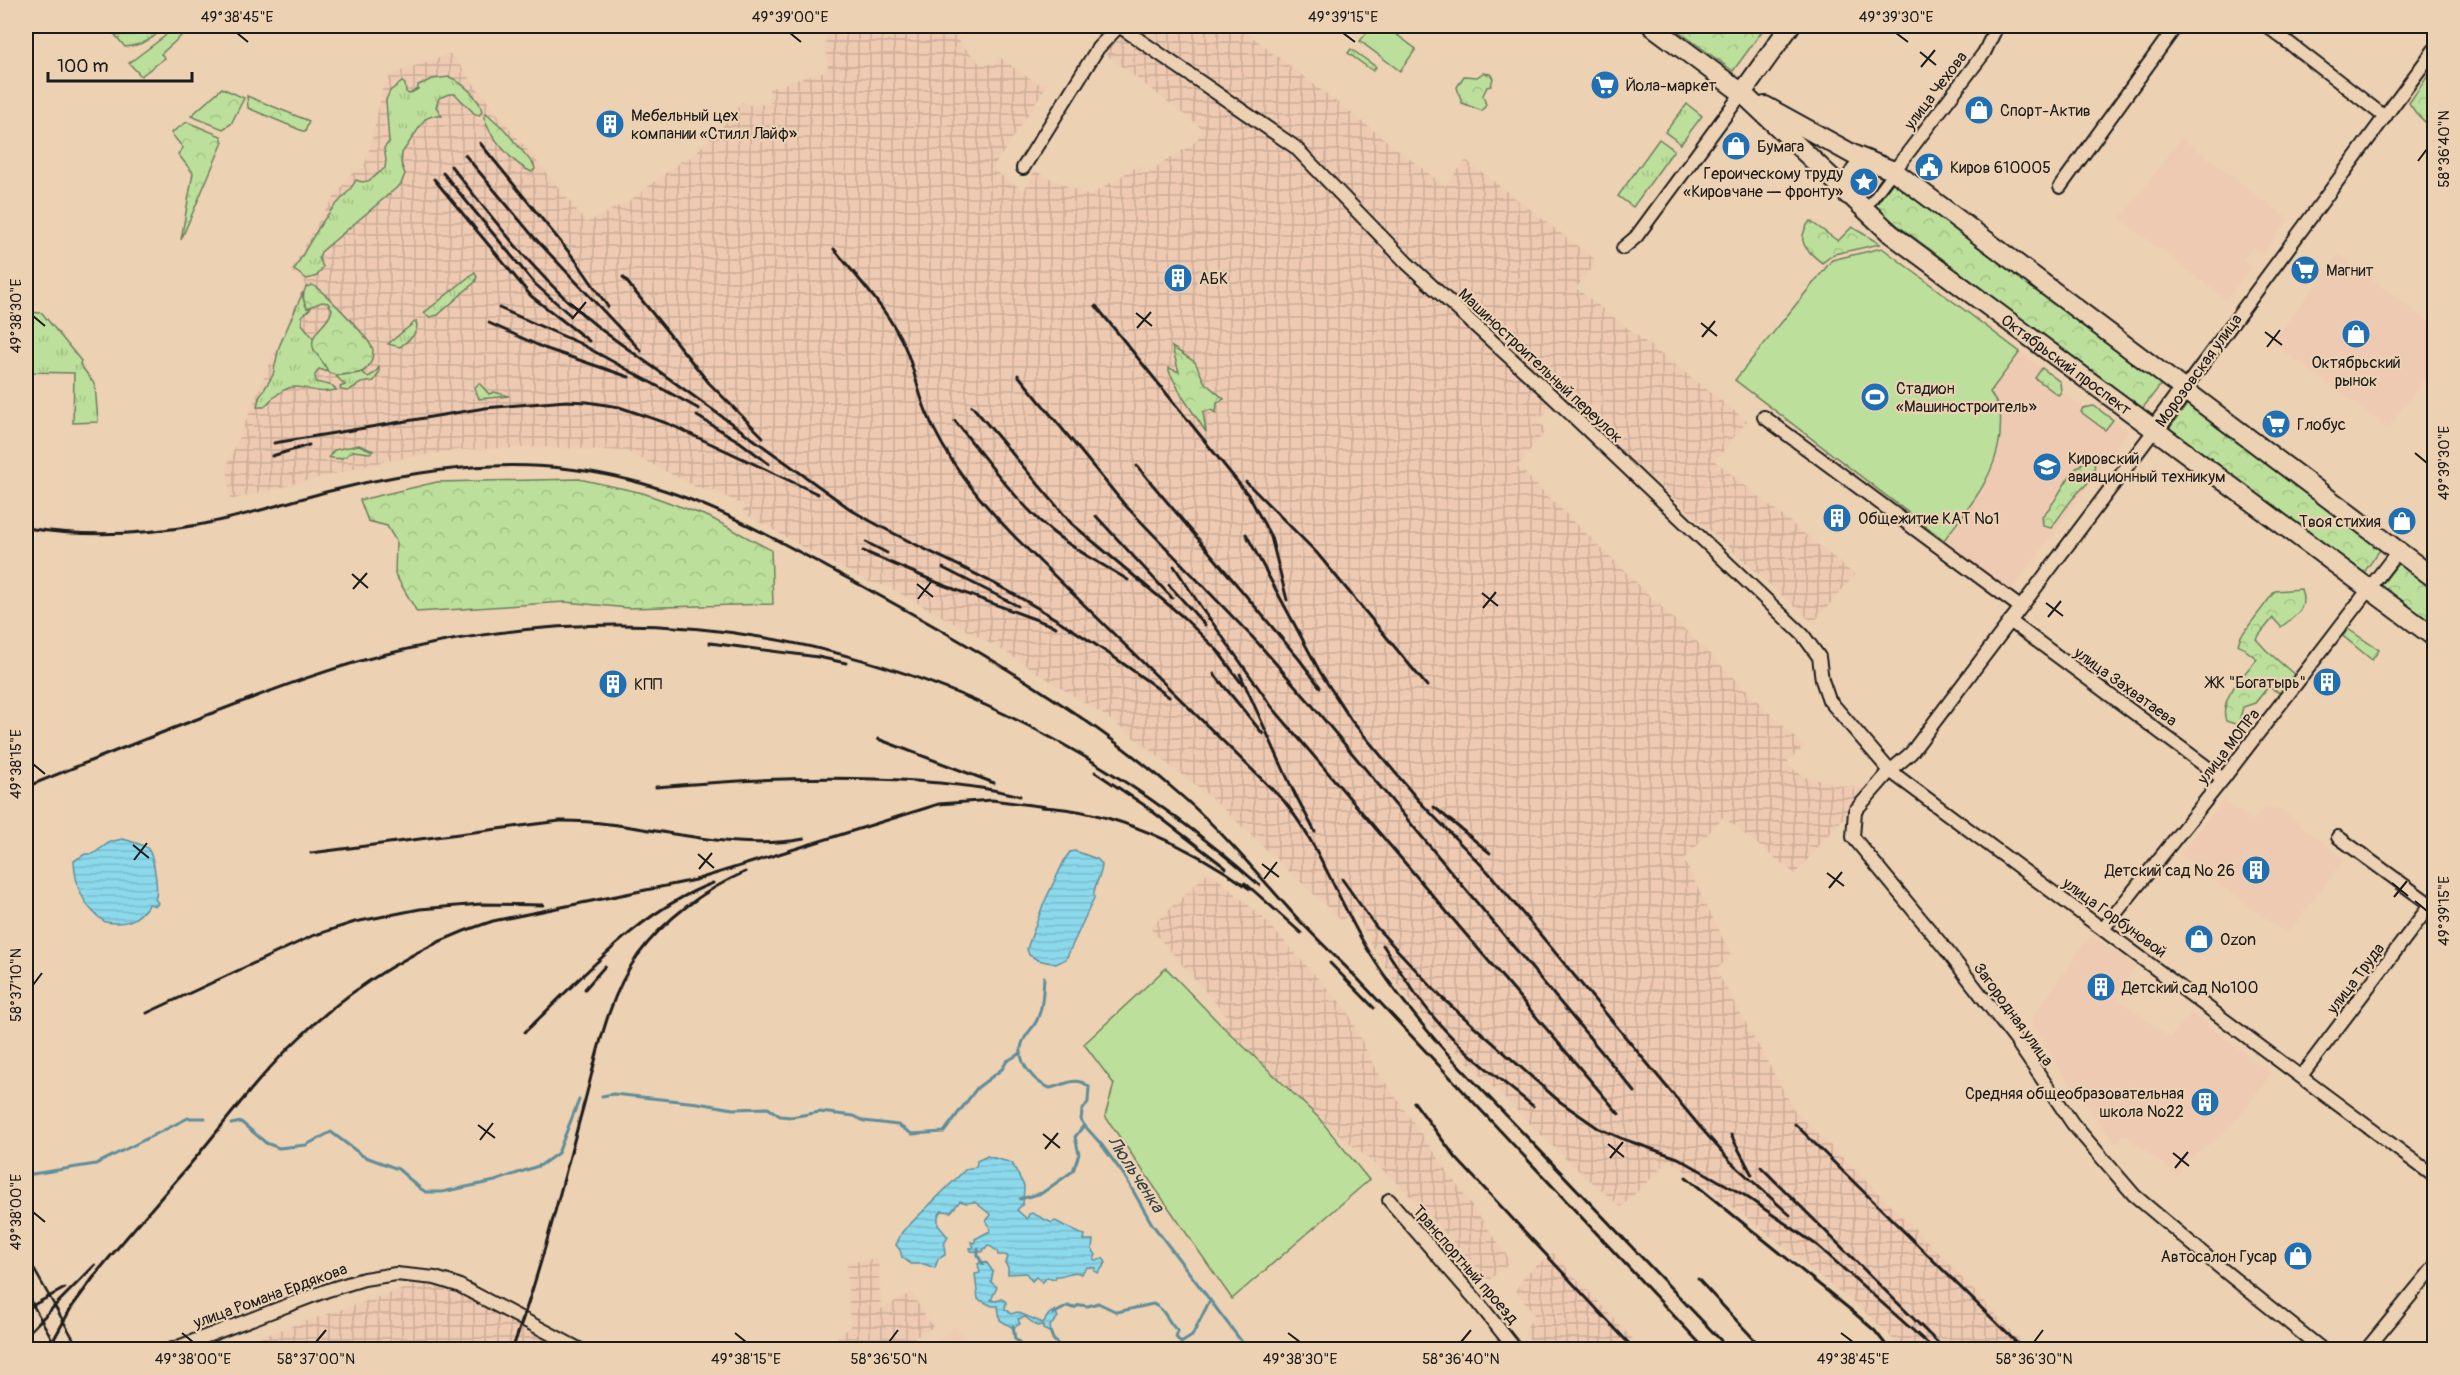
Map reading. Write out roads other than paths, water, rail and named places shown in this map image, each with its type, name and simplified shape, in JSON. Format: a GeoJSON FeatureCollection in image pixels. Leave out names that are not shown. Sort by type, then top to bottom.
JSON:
{"type":"FeatureCollection","features":[{"type":"Feature","properties":{"kind":"main road","name":"Октябрьский проспект"},"geometry":{"type":"LineString","coordinates":[[1652,26],[1742,93],[1864,211],[1900,241],[2156,428],[2434,637]]}},
{"type":"Feature","properties":{"kind":"main road"},"geometry":{"type":"LineString","coordinates":[[1742,93],[1790,26]]}},
{"type":"Feature","properties":{"kind":"main road","name":"Октябрьский проспект"},"geometry":{"type":"LineString","coordinates":[[1742,93],[1854,156],[1894,171],[2185,388],[2434,578]]}},
{"type":"Feature","properties":{"kind":"main road"},"geometry":{"type":"LineString","coordinates":[[1848,195],[1852,174],[1864,164],[1871,162]]}},
{"type":"Feature","properties":{"kind":"main road","name":"Морозовская улица"},"geometry":{"type":"LineString","coordinates":[[2156,428],[2185,388]]}},
{"type":"Feature","properties":{"kind":"main road"},"geometry":{"type":"LineString","coordinates":[[26,1274],[69,1350]]}},
{"type":"Feature","properties":{"kind":"street"},"geometry":{"type":"LineString","coordinates":[[1023,168],[1098,48],[1119,26]]}},
{"type":"Feature","properties":{"kind":"street","name":"Машиностроительный переулок"},"geometry":{"type":"LineString","coordinates":[[1119,26],[1295,147],[1408,264],[1553,397],[1803,635],[1819,657],[1822,680],[1829,700],[1890,771]]}},
{"type":"Feature","properties":{"kind":"street","name":"улица Чехова"},"geometry":{"type":"LineString","coordinates":[[1894,171],[1984,53],[1997,26]]}},
{"type":"Feature","properties":{"kind":"street"},"geometry":{"type":"LineString","coordinates":[[2060,187],[2176,26]]}},
{"type":"Feature","properties":{"kind":"street"},"geometry":{"type":"LineString","coordinates":[[2267,26],[2385,117]]}},
{"type":"Feature","properties":{"kind":"street","name":"Морозовская улица"},"geometry":{"type":"LineString","coordinates":[[2185,388],[2434,50]]}},
{"type":"Feature","properties":{"kind":"street"},"geometry":{"type":"LineString","coordinates":[[1623,248],[1636,237],[1742,93]]}},
{"type":"Feature","properties":{"kind":"street"},"geometry":{"type":"LineString","coordinates":[[1864,211],[1894,171]]}},
{"type":"Feature","properties":{"kind":"street"},"geometry":{"type":"LineString","coordinates":[[1764,417],[2020,607]]}},
{"type":"Feature","properties":{"kind":"street","name":"Морозовская улица"},"geometry":{"type":"LineString","coordinates":[[1890,771],[1911,753],[2156,428]]}},
{"type":"Feature","properties":{"kind":"street","name":"улица МОПРа"},"geometry":{"type":"LineString","coordinates":[[2103,929],[2223,779],[2398,551]]}},
{"type":"Feature","properties":{"kind":"street","name":"улица Захватаева"},"geometry":{"type":"LineString","coordinates":[[2010,621],[2223,779]]}},
{"type":"Feature","properties":{"kind":"street","name":"улица Горбуновой"},"geometry":{"type":"LineString","coordinates":[[1890,771],[2434,1176]]}},
{"type":"Feature","properties":{"kind":"street","name":"Загородная улица"},"geometry":{"type":"LineString","coordinates":[[1890,771],[1855,811],[1853,837],[1988,1004],[2073,1124],[2134,1195],[2323,1350]]}},
{"type":"Feature","properties":{"kind":"street"},"geometry":{"type":"LineString","coordinates":[[2338,837],[2433,903]]}},
{"type":"Feature","properties":{"kind":"street","name":"улица Труда"},"geometry":{"type":"LineString","coordinates":[[2301,1076],[2433,903]]}},
{"type":"Feature","properties":{"kind":"street","name":"Транспортный проезд"},"geometry":{"type":"LineString","coordinates":[[1389,1200],[1478,1301],[1516,1350]]}},
{"type":"Feature","properties":{"kind":"street"},"geometry":{"type":"LineString","coordinates":[[2366,1350],[2434,1267]]}},
{"type":"Feature","properties":{"kind":"street","name":"улица Романа Ердякова"},"geometry":{"type":"LineString","coordinates":[[170,1350],[327,1290],[364,1279],[396,1274],[435,1278],[458,1285],[581,1350]]}},
{"type":"Feature","properties":{"kind":"water"},"geometry":{"type":"Polygon","coordinates":[[[122,839],[148,849],[154,866],[155,899],[158,903],[156,906],[149,904],[140,915],[130,921],[105,922],[86,903],[76,879],[74,861],[85,854],[93,854],[110,842],[122,839]]]}},
{"type":"Feature","properties":{"kind":"water"},"geometry":{"type":"Polygon","coordinates":[[[1075,851],[1097,859],[1102,864],[1094,889],[1094,898],[1066,959],[1056,964],[1038,960],[1029,955],[1027,949],[1029,943],[1043,905],[1065,859],[1070,852],[1075,851]]]}},
{"type":"Feature","properties":{"kind":"water"},"geometry":{"type":"Polygon","coordinates":[[[987,1156],[1012,1163],[1024,1186],[1023,1204],[1017,1210],[1027,1219],[1032,1213],[1085,1235],[1084,1240],[1093,1240],[1092,1249],[1096,1255],[1094,1259],[1097,1261],[1103,1258],[1106,1263],[1098,1273],[1094,1271],[1095,1268],[1087,1267],[1081,1274],[1056,1276],[1055,1279],[1047,1277],[1043,1282],[1036,1277],[1032,1281],[1026,1273],[1008,1274],[1008,1267],[1005,1263],[1008,1258],[1006,1255],[998,1255],[997,1251],[988,1245],[982,1252],[971,1251],[970,1248],[974,1247],[971,1242],[975,1243],[975,1239],[990,1231],[986,1221],[991,1215],[975,1202],[960,1201],[951,1212],[942,1211],[938,1216],[938,1225],[948,1237],[944,1244],[945,1255],[938,1259],[935,1268],[924,1264],[911,1264],[902,1257],[896,1245],[902,1232],[966,1169],[976,1167],[977,1161],[987,1156]]]}},
{"type":"Feature","properties":{"kind":"water"},"geometry":{"type":"Polygon","coordinates":[[[981,1261],[987,1263],[993,1272],[991,1282],[997,1287],[991,1300],[1002,1299],[1006,1302],[1005,1309],[1011,1314],[1017,1312],[1043,1323],[1055,1310],[1058,1317],[1050,1326],[1051,1333],[1043,1329],[1043,1325],[1037,1326],[1025,1317],[1018,1319],[1020,1324],[1013,1328],[1000,1320],[998,1306],[992,1306],[978,1299],[975,1274],[980,1273],[978,1264],[981,1261]]]}},
{"type":"Feature","properties":{"kind":"waterway","name":"Люльченка"},"geometry":{"type":"LineString","coordinates":[[1044,977],[1039,1015],[1022,1044],[1024,1065],[1038,1082],[1050,1088],[1075,1081],[1089,1087],[1088,1102],[1082,1111],[1081,1120],[1084,1125],[1124,1175],[1152,1224],[1248,1350]]}},
{"type":"Feature","properties":{"kind":"waterway"},"geometry":{"type":"LineString","coordinates":[[602,1096],[613,1094],[733,1109],[768,1108],[780,1116],[791,1117],[820,1112],[898,1125],[912,1134],[944,1132],[977,1088],[1002,1069],[1007,1061],[1021,1053]]}},
{"type":"Feature","properties":{"kind":"waterway"},"geometry":{"type":"LineString","coordinates":[[231,1124],[241,1122],[266,1143],[279,1148],[306,1145],[331,1132],[363,1156],[398,1169],[426,1192],[442,1192],[495,1181],[541,1165],[558,1153],[579,1100]]}},
{"type":"Feature","properties":{"kind":"waterway"},"geometry":{"type":"LineString","coordinates":[[26,1175],[96,1164],[188,1118],[205,1118]]}},
{"type":"Feature","properties":{"kind":"waterway"},"geometry":{"type":"LineString","coordinates":[[1020,1199],[1042,1193],[1073,1171],[1079,1154],[1075,1137],[1084,1125]]}},
{"type":"Feature","properties":{"kind":"waterway"},"geometry":{"type":"LineString","coordinates":[[978,1248],[978,1256],[983,1264]]}},
{"type":"Feature","properties":{"kind":"waterway"},"geometry":{"type":"LineString","coordinates":[[1053,1314],[1068,1306],[1073,1308],[1098,1303],[1117,1312],[1153,1304],[1161,1309],[1178,1331],[1176,1337],[1181,1343],[1192,1336],[1209,1302]]}},
{"type":"Feature","properties":{"kind":"waterway"},"geometry":{"type":"LineString","coordinates":[[1013,1326],[1015,1339],[1019,1342],[1018,1350]]}},
{"type":"Feature","properties":{"kind":"waterway"},"geometry":{"type":"LineString","coordinates":[[1050,1331],[1053,1339],[1063,1350]]}},
{"type":"Feature","properties":{"kind":"railway"},"geometry":{"type":"LineString","coordinates":[[480,143],[577,262],[608,307]]}},
{"type":"Feature","properties":{"kind":"railway"},"geometry":{"type":"LineString","coordinates":[[465,155],[532,235],[641,351]]}},
{"type":"Feature","properties":{"kind":"railway"},"geometry":{"type":"LineString","coordinates":[[451,166],[541,274],[603,331],[853,511],[1029,603],[1090,641],[1169,697]]}},
{"type":"Feature","properties":{"kind":"railway"},"geometry":{"type":"LineString","coordinates":[[443,173],[534,283],[570,315]]}},
{"type":"Feature","properties":{"kind":"railway"},"geometry":{"type":"LineString","coordinates":[[434,179],[531,296],[589,341]]}},
{"type":"Feature","properties":{"kind":"railway"},"geometry":{"type":"LineString","coordinates":[[834,249],[893,325],[908,355],[934,429],[953,463],[989,509],[1284,801],[1307,835],[1374,959],[1412,1013],[1445,1051],[1730,1350]]}},
{"type":"Feature","properties":{"kind":"railway"},"geometry":{"type":"LineString","coordinates":[[623,277],[709,383],[763,437]]}},
{"type":"Feature","properties":{"kind":"railway"},"geometry":{"type":"LineString","coordinates":[[1096,306],[1249,496],[1271,537],[1287,600]]}},
{"type":"Feature","properties":{"kind":"railway"},"geometry":{"type":"LineString","coordinates":[[499,308],[579,343],[699,409]]}},
{"type":"Feature","properties":{"kind":"railway"},"geometry":{"type":"LineString","coordinates":[[489,323],[544,348],[629,377]]}},
{"type":"Feature","properties":{"kind":"railway"},"geometry":{"type":"LineString","coordinates":[[1018,375],[1124,504],[1257,642],[1311,704],[1635,1092]]}},
{"type":"Feature","properties":{"kind":"railway"},"geometry":{"type":"LineString","coordinates":[[274,443],[485,408],[566,401],[587,402],[619,407],[669,424],[818,494]]}},
{"type":"Feature","properties":{"kind":"railway"},"geometry":{"type":"LineString","coordinates":[[972,406],[1071,523],[1183,617],[1222,655]]}},
{"type":"Feature","properties":{"kind":"railway"},"geometry":{"type":"LineString","coordinates":[[697,416],[740,442],[769,464]]}},
{"type":"Feature","properties":{"kind":"railway"},"geometry":{"type":"LineString","coordinates":[[955,421],[1000,478],[1050,530],[1128,580]]}},
{"type":"Feature","properties":{"kind":"railway"},"geometry":{"type":"LineString","coordinates":[[272,456],[309,445]]}},
{"type":"Feature","properties":{"kind":"railway"},"geometry":{"type":"LineString","coordinates":[[26,528],[91,534],[134,533],[177,528],[231,518],[382,479],[492,466],[571,469],[629,480],[683,497],[736,519],[881,596],[1017,675],[1104,734],[1184,798],[1229,842],[1298,919],[1357,978],[1706,1350]]}},
{"type":"Feature","properties":{"kind":"railway"},"geometry":{"type":"LineString","coordinates":[[1137,466],[1320,687]]}},
{"type":"Feature","properties":{"kind":"railway"},"geometry":{"type":"LineString","coordinates":[[1246,482],[1316,552],[1427,686]]}},
{"type":"Feature","properties":{"kind":"railway"},"geometry":{"type":"LineString","coordinates":[[1096,516],[1172,598]]}},
{"type":"Feature","properties":{"kind":"railway"},"geometry":{"type":"LineString","coordinates":[[1246,534],[1320,672],[1351,720],[1419,801],[1489,873],[1731,1162],[1790,1215]]}},
{"type":"Feature","properties":{"kind":"railway"},"geometry":{"type":"LineString","coordinates":[[866,542],[887,553]]}},
{"type":"Feature","properties":{"kind":"railway"},"geometry":{"type":"LineString","coordinates":[[863,551],[943,585],[1056,627]]}},
{"type":"Feature","properties":{"kind":"railway"},"geometry":{"type":"LineString","coordinates":[[1174,566],[1209,619]]}},
{"type":"Feature","properties":{"kind":"railway"},"geometry":{"type":"LineString","coordinates":[[943,568],[1018,606]]}},
{"type":"Feature","properties":{"kind":"railway"},"geometry":{"type":"LineString","coordinates":[[1169,585],[1205,625]]}},
{"type":"Feature","properties":{"kind":"railway"},"geometry":{"type":"LineString","coordinates":[[1205,612],[1272,707],[1619,1114]]}},
{"type":"Feature","properties":{"kind":"railway"},"geometry":{"type":"LineString","coordinates":[[26,787],[280,687],[382,655],[526,630],[641,626],[754,636],[863,660],[968,698],[1070,748],[1167,811],[1259,885]]}},
{"type":"Feature","properties":{"kind":"railway"},"geometry":{"type":"LineString","coordinates":[[710,643],[818,657],[846,663]]}},
{"type":"Feature","properties":{"kind":"railway"},"geometry":{"type":"LineString","coordinates":[[1217,650],[1242,684]]}},
{"type":"Feature","properties":{"kind":"railway"},"geometry":{"type":"LineString","coordinates":[[1214,674],[1263,734]]}},
{"type":"Feature","properties":{"kind":"railway"},"geometry":{"type":"LineString","coordinates":[[1240,674],[1296,797]]}},
{"type":"Feature","properties":{"kind":"railway"},"geometry":{"type":"LineString","coordinates":[[878,739],[994,783]]}},
{"type":"Feature","properties":{"kind":"railway"},"geometry":{"type":"LineString","coordinates":[[1095,772],[1144,805],[1226,868]]}},
{"type":"Feature","properties":{"kind":"railway"},"geometry":{"type":"LineString","coordinates":[[656,787],[754,780],[851,778],[956,785],[1020,796]]}},
{"type":"Feature","properties":{"kind":"railway"},"geometry":{"type":"LineString","coordinates":[[1293,790],[1315,832]]}},
{"type":"Feature","properties":{"kind":"railway"},"geometry":{"type":"LineString","coordinates":[[48,1350],[71,1308],[99,1270],[272,1066],[299,1038],[342,1001],[389,968],[414,954],[466,930],[493,921],[695,880],[939,804],[992,800],[1047,807]]}},
{"type":"Feature","properties":{"kind":"railway"},"geometry":{"type":"LineString","coordinates":[[1041,807],[1068,809],[1095,815],[1151,833],[1204,859],[1250,889]]}},
{"type":"Feature","properties":{"kind":"railway"},"geometry":{"type":"LineString","coordinates":[[1434,807],[1490,853]]}},
{"type":"Feature","properties":{"kind":"railway"},"geometry":{"type":"LineString","coordinates":[[311,853],[560,821],[591,822],[712,840],[773,842],[804,839]]}},
{"type":"Feature","properties":{"kind":"railway"},"geometry":{"type":"LineString","coordinates":[[512,1350],[542,1257],[605,1025],[619,988],[638,955],[660,929],[700,897],[745,872]]}},
{"type":"Feature","properties":{"kind":"railway"},"geometry":{"type":"LineString","coordinates":[[1342,879],[1376,927],[1441,997],[1559,1101],[1598,1128],[1678,1158],[1744,1195],[1818,1246],[1935,1350]]}},
{"type":"Feature","properties":{"kind":"railway"},"geometry":{"type":"LineString","coordinates":[[525,1032],[590,968],[635,928],[685,895],[713,883]]}},
{"type":"Feature","properties":{"kind":"railway"},"geometry":{"type":"LineString","coordinates":[[1245,883],[1301,933]]}},
{"type":"Feature","properties":{"kind":"railway"},"geometry":{"type":"LineString","coordinates":[[147,1013],[312,936],[355,922],[420,909],[481,904],[543,905]]}},
{"type":"Feature","properties":{"kind":"railway"},"geometry":{"type":"LineString","coordinates":[[1383,945],[1408,984],[1458,1044],[1533,1106]]}},
{"type":"Feature","properties":{"kind":"railway"},"geometry":{"type":"LineString","coordinates":[[1330,963],[1374,1008]]}},
{"type":"Feature","properties":{"kind":"railway"},"geometry":{"type":"LineString","coordinates":[[585,989],[605,966]]}},
{"type":"Feature","properties":{"kind":"railway"},"geometry":{"type":"LineString","coordinates":[[1414,1102],[1456,1158],[1635,1350]]}},
{"type":"Feature","properties":{"kind":"railway"},"geometry":{"type":"LineString","coordinates":[[1795,1124],[2024,1350]]}},
{"type":"Feature","properties":{"kind":"railway"},"geometry":{"type":"LineString","coordinates":[[1731,1135],[1752,1175]]}},
{"type":"Feature","properties":{"kind":"railway"},"geometry":{"type":"LineString","coordinates":[[1761,1167],[1945,1350]]}},
{"type":"Feature","properties":{"kind":"railway"},"geometry":{"type":"LineString","coordinates":[[1686,1177],[1852,1311],[1875,1331],[1890,1350]]}},
{"type":"Feature","properties":{"kind":"railway"},"geometry":{"type":"LineString","coordinates":[[26,1335],[95,1265]]}},
{"type":"Feature","properties":{"kind":"railway"},"geometry":{"type":"LineString","coordinates":[[1698,1279],[1764,1350]]}},
{"type":"Feature","properties":{"kind":"railway"},"geometry":{"type":"LineString","coordinates":[[26,1309],[65,1288]]}},
{"type":"Feature","properties":{"kind":"place","name":"Йола-маркет"},"geometry":{"type":"Point","coordinates":[1605,85]}},
{"type":"Feature","properties":{"kind":"place","name":"Спорт-Актив"},"geometry":{"type":"Point","coordinates":[1979,110]}},
{"type":"Feature","properties":{"kind":"place","name":"Мебельный цех компании «Стилл Лайф»"},"geometry":{"type":"Point","coordinates":[610,124]}},
{"type":"Feature","properties":{"kind":"place","name":"Бумага"},"geometry":{"type":"Point","coordinates":[1736,146]}},
{"type":"Feature","properties":{"kind":"place","name":"Киров 610005"},"geometry":{"type":"Point","coordinates":[1929,167]}},
{"type":"Feature","properties":{"kind":"place","name":"Героическому труду «Кировчане — фронту»"},"geometry":{"type":"Point","coordinates":[1864,182]}},
{"type":"Feature","properties":{"kind":"place","name":"Магнит"},"geometry":{"type":"Point","coordinates":[2305,270]}},
{"type":"Feature","properties":{"kind":"place","name":"АБК"},"geometry":{"type":"Point","coordinates":[1178,278]}},
{"type":"Feature","properties":{"kind":"place","name":"Октябрьский рынок"},"geometry":{"type":"Point","coordinates":[2356,334]}},
{"type":"Feature","properties":{"kind":"place","name":"Стадион «Машиностроитель»"},"geometry":{"type":"Point","coordinates":[1875,397]}},
{"type":"Feature","properties":{"kind":"place","name":"Глобус"},"geometry":{"type":"Point","coordinates":[2276,424]}},
{"type":"Feature","properties":{"kind":"place","name":"Кировский авиационный техникум"},"geometry":{"type":"Point","coordinates":[2047,467]}},
{"type":"Feature","properties":{"kind":"place","name":"Общежитие КАТ №1"},"geometry":{"type":"Point","coordinates":[1837,518]}},
{"type":"Feature","properties":{"kind":"place","name":"Твоя стихия"},"geometry":{"type":"Point","coordinates":[2402,521]}},
{"type":"Feature","properties":{"kind":"place","name":"ЖК \"Богатырь\""},"geometry":{"type":"Point","coordinates":[2327,682]}},
{"type":"Feature","properties":{"kind":"place","name":"КПП"},"geometry":{"type":"Point","coordinates":[613,684]}},
{"type":"Feature","properties":{"kind":"place","name":"Детский сад № 26"},"geometry":{"type":"Point","coordinates":[2256,870]}},
{"type":"Feature","properties":{"kind":"place","name":"Ozon"},"geometry":{"type":"Point","coordinates":[2199,939]}},
{"type":"Feature","properties":{"kind":"place","name":"Детский сад №100"},"geometry":{"type":"Point","coordinates":[2101,987]}},
{"type":"Feature","properties":{"kind":"place","name":"Средняя общеобразовательная школа №22"},"geometry":{"type":"Point","coordinates":[2205,1102]}},
{"type":"Feature","properties":{"kind":"place","name":"Автосалон Гусар"},"geometry":{"type":"Point","coordinates":[2298,1256]}}]}
